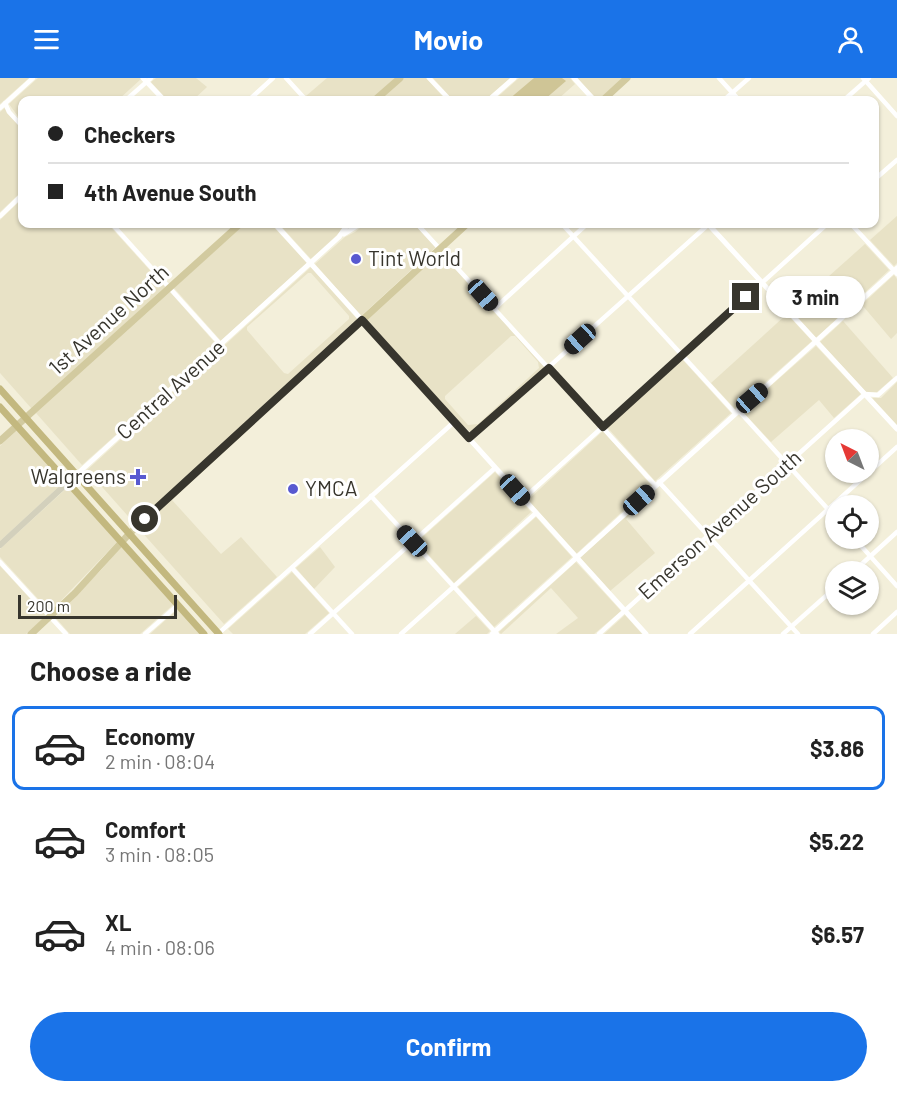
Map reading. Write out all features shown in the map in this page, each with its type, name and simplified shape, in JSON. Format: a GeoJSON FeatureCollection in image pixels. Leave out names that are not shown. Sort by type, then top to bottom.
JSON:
{"type":"FeatureCollection","features":[{"type":"Feature","properties":{"kind":"highway"},"geometry":{"type":"LineString","coordinates":[[0,389],[219,634]]}},
{"type":"Feature","properties":{"kind":"highway"},"geometry":{"type":"LineString","coordinates":[[0,407],[204,634]]}},
{"type":"Feature","properties":{"kind":"highway"},"geometry":{"type":"LineString","coordinates":[[147,570],[153,568],[169,585],[174,584]]}},
{"type":"Feature","properties":{"kind":"highway"},"geometry":{"type":"LineString","coordinates":[[180,607],[189,608],[211,632],[219,634]]}},
{"type":"Feature","properties":{"kind":"main road"},"geometry":{"type":"LineString","coordinates":[[380,96],[400,78]]}},
{"type":"Feature","properties":{"kind":"main road"},"geometry":{"type":"LineString","coordinates":[[607,96],[627,78]]}},
{"type":"Feature","properties":{"kind":"main road","name":"1st Avenue North"},"geometry":{"type":"LineString","coordinates":[[0,441],[236,228]]}},
{"type":"Feature","properties":{"kind":"main road"},"geometry":{"type":"LineString","coordinates":[[31,634],[100,567],[129,534],[464,228]]}},
{"type":"Feature","properties":{"kind":"main road","name":"Central Avenue"},"geometry":{"type":"LineString","coordinates":[[0,545],[76,475]]}},
{"type":"Feature","properties":{"kind":"street"},"geometry":{"type":"LineString","coordinates":[[0,108],[33,78]]}},
{"type":"Feature","properties":{"kind":"street"},"geometry":{"type":"LineString","coordinates":[[253,96],[273,78]]}},
{"type":"Feature","properties":{"kind":"street"},"geometry":{"type":"LineString","coordinates":[[286,78],[302,96]]}},
{"type":"Feature","properties":{"kind":"street"},"geometry":{"type":"LineString","coordinates":[[429,78],[446,96]]}},
{"type":"Feature","properties":{"kind":"street"},"geometry":{"type":"LineString","coordinates":[[494,96],[514,78]]}},
{"type":"Feature","properties":{"kind":"street"},"geometry":{"type":"LineString","coordinates":[[574,78],[590,96]]}},
{"type":"Feature","properties":{"kind":"street"},"geometry":{"type":"LineString","coordinates":[[719,78],[735,96]]}},
{"type":"Feature","properties":{"kind":"street"},"geometry":{"type":"LineString","coordinates":[[729,96],[749,78]]}},
{"type":"Feature","properties":{"kind":"street"},"geometry":{"type":"LineString","coordinates":[[130,96],[147,79],[161,96]]}},
{"type":"Feature","properties":{"kind":"street"},"geometry":{"type":"LineString","coordinates":[[848,96],[866,79],[897,116]]}},
{"type":"Feature","properties":{"kind":"street"},"geometry":{"type":"LineString","coordinates":[[5,103],[9,112],[18,122]]}},
{"type":"Feature","properties":{"kind":"street"},"geometry":{"type":"LineString","coordinates":[[879,176],[897,160]]}},
{"type":"Feature","properties":{"kind":"street"},"geometry":{"type":"LineString","coordinates":[[0,216],[18,199]]}},
{"type":"Feature","properties":{"kind":"street"},"geometry":{"type":"LineString","coordinates":[[116,228],[221,345]]}},
{"type":"Feature","properties":{"kind":"street"},"geometry":{"type":"LineString","coordinates":[[279,228],[646,634]]}},
{"type":"Feature","properties":{"kind":"street","name":"Central Avenue"},"geometry":{"type":"LineString","coordinates":[[76,475],[311,263],[346,228]]}},
{"type":"Feature","properties":{"kind":"street","name":"Central Avenue"},"geometry":{"type":"LineString","coordinates":[[342,234],[355,228]]}},
{"type":"Feature","properties":{"kind":"street"},"geometry":{"type":"LineString","coordinates":[[421,228],[603,427],[750,580],[798,634]]}},
{"type":"Feature","properties":{"kind":"street"},"geometry":{"type":"LineString","coordinates":[[566,228],[825,507]]}},
{"type":"Feature","properties":{"kind":"street"},"geometry":{"type":"LineString","coordinates":[[495,308],[582,228]]}},
{"type":"Feature","properties":{"kind":"street"},"geometry":{"type":"LineString","coordinates":[[469,438],[704,228]]}},
{"type":"Feature","properties":{"kind":"street"},"geometry":{"type":"LineString","coordinates":[[712,228],[897,429]]}},
{"type":"Feature","properties":{"kind":"street"},"geometry":{"type":"LineString","coordinates":[[524,500],[823,228]]}},
{"type":"Feature","properties":{"kind":"street"},"geometry":{"type":"LineString","coordinates":[[371,496],[494,633],[896,271],[855,228]]}},
{"type":"Feature","properties":{"kind":"street","name":"Emerson Avenue South"},"geometry":{"type":"LineString","coordinates":[[599,634],[865,394],[879,395],[897,378]]}},
{"type":"Feature","properties":{"kind":"street"},"geometry":{"type":"LineString","coordinates":[[219,634],[454,422]]}},
{"type":"Feature","properties":{"kind":"street"},"geometry":{"type":"LineString","coordinates":[[844,495],[897,447]]}},
{"type":"Feature","properties":{"kind":"street"},"geometry":{"type":"LineString","coordinates":[[310,634],[495,468]]}},
{"type":"Feature","properties":{"kind":"street"},"geometry":{"type":"LineString","coordinates":[[401,634],[536,513]]}},
{"type":"Feature","properties":{"kind":"street"},"geometry":{"type":"LineString","coordinates":[[690,634],[825,513]]}},
{"type":"Feature","properties":{"kind":"street"},"geometry":{"type":"LineString","coordinates":[[865,561],[897,532]]}},
{"type":"Feature","properties":{"kind":"street"},"geometry":{"type":"LineString","coordinates":[[864,549],[897,586]]}},
{"type":"Feature","properties":{"kind":"street"},"geometry":{"type":"LineString","coordinates":[[0,562],[66,634]]}},
{"type":"Feature","properties":{"kind":"street"},"geometry":{"type":"LineString","coordinates":[[292,568],[352,634]]}},
{"type":"Feature","properties":{"kind":"street"},"geometry":{"type":"LineString","coordinates":[[783,634],[825,597]]}},
{"type":"Feature","properties":{"kind":"street"},"geometry":{"type":"LineString","coordinates":[[145,634],[180,607]]}},
{"type":"Feature","properties":{"kind":"street"},"geometry":{"type":"LineString","coordinates":[[873,634],[897,612]]}},
{"type":"Feature","properties":{"kind":"shaded area"},"geometry":{"type":"Polygon","coordinates":[[[0,78],[29,78],[0,104],[0,78]]]}},
{"type":"Feature","properties":{"kind":"shaded area"},"geometry":{"type":"Polygon","coordinates":[[[38,78],[141,79],[122,96],[18,96],[18,116],[9,104],[38,78]]]}},
{"type":"Feature","properties":{"kind":"shaded area"},"geometry":{"type":"Polygon","coordinates":[[[156,78],[196,78],[207,87],[197,96],[163,96],[151,82],[156,78]]]}},
{"type":"Feature","properties":{"kind":"shaded area"},"geometry":{"type":"Polygon","coordinates":[[[327,78],[395,78],[375,96],[306,96],[327,78]]]}},
{"type":"Feature","properties":{"kind":"shaded area"},"geometry":{"type":"Polygon","coordinates":[[[404,78],[426,78],[442,96],[384,96],[404,78]]]}},
{"type":"Feature","properties":{"kind":"shaded area"},"geometry":{"type":"Polygon","coordinates":[[[433,78],[510,78],[490,96],[449,96],[433,78]]]}},
{"type":"Feature","properties":{"kind":"shaded area"},"geometry":{"type":"Polygon","coordinates":[[[519,78],[570,78],[575,84],[562,96],[499,96],[519,78]]]}},
{"type":"Feature","properties":{"kind":"shaded area"},"geometry":{"type":"Polygon","coordinates":[[[534,78],[562,78],[566,81],[549,96],[513,96],[534,78]]]}},
{"type":"Feature","properties":{"kind":"shaded area"},"geometry":{"type":"Polygon","coordinates":[[[577,78],[623,78],[603,96],[594,96],[577,78]]]}},
{"type":"Feature","properties":{"kind":"shaded area"},"geometry":{"type":"Polygon","coordinates":[[[5,108],[18,125],[18,195],[0,212],[0,112],[5,108]]]}},
{"type":"Feature","properties":{"kind":"shaded area"},"geometry":{"type":"Polygon","coordinates":[[[18,203],[18,228],[112,228],[165,287],[32,409],[0,373],[0,220],[18,203]]]}},
{"type":"Feature","properties":{"kind":"shaded area"},"geometry":{"type":"Polygon","coordinates":[[[897,216],[897,263],[894,266],[870,240],[897,216]]]}},
{"type":"Feature","properties":{"kind":"shaded area"},"geometry":{"type":"Polygon","coordinates":[[[241,228],[275,228],[307,263],[221,341],[174,288],[241,228]]]}},
{"type":"Feature","properties":{"kind":"shaded area"},"geometry":{"type":"Polygon","coordinates":[[[283,228],[342,228],[339,233],[311,259],[283,228]]]}},
{"type":"Feature","properties":{"kind":"shaded area"},"geometry":{"type":"Polygon","coordinates":[[[360,228],[418,228],[436,247],[361,316],[315,264],[345,237],[360,228]]]}},
{"type":"Feature","properties":{"kind":"shaded area"},"geometry":{"type":"Polygon","coordinates":[[[865,244],[889,270],[816,338],[791,310],[865,244]]]}},
{"type":"Feature","properties":{"kind":"shaded area"},"geometry":{"type":"Polygon","coordinates":[[[441,252],[545,367],[471,432],[455,420],[366,320],[441,252]],[[511,336],[445,396],[445,399],[468,425],[478,424],[539,368],[538,362],[515,336],[511,336]]]}},
{"type":"Feature","properties":{"kind":"shaded area"},"geometry":{"type":"Polygon","coordinates":[[[311,267],[357,319],[135,524],[87,470],[311,267]],[[308,273],[247,327],[247,330],[284,373],[288,374],[349,319],[349,316],[311,273],[308,273]]]}},
{"type":"Feature","properties":{"kind":"shaded area"},"geometry":{"type":"Polygon","coordinates":[[[894,275],[897,279],[897,333],[891,339],[863,306],[846,319],[894,275]]]}},
{"type":"Feature","properties":{"kind":"shaded area"},"geometry":{"type":"Polygon","coordinates":[[[170,292],[217,345],[82,465],[36,413],[170,292]]]}},
{"type":"Feature","properties":{"kind":"shaded area"},"geometry":{"type":"Polygon","coordinates":[[[787,314],[812,341],[735,409],[711,383],[787,314]]]}},
{"type":"Feature","properties":{"kind":"shaded area"},"geometry":{"type":"Polygon","coordinates":[[[843,321],[893,378],[877,392],[866,392],[820,342],[843,321]]]}},
{"type":"Feature","properties":{"kind":"shaded area"},"geometry":{"type":"Polygon","coordinates":[[[816,346],[861,394],[834,418],[819,400],[771,442],[742,411],[816,346]]]}},
{"type":"Feature","properties":{"kind":"shaded area"},"geometry":{"type":"Polygon","coordinates":[[[682,359],[731,413],[655,481],[607,427],[682,359]]]}},
{"type":"Feature","properties":{"kind":"shaded area"},"geometry":{"type":"Polygon","coordinates":[[[897,382],[897,425],[872,398],[881,398],[897,382]]]}},
{"type":"Feature","properties":{"kind":"shaded area"},"geometry":{"type":"Polygon","coordinates":[[[285,395],[172,500],[221,554],[241,537],[277,577],[224,624],[139,529],[285,395]]]}},
{"type":"Feature","properties":{"kind":"shaded area"},"geometry":{"type":"Polygon","coordinates":[[[17,430],[64,482],[0,541],[0,446],[17,430]]]}},
{"type":"Feature","properties":{"kind":"shaded area"},"geometry":{"type":"Polygon","coordinates":[[[603,431],[651,485],[576,554],[528,500],[603,431]]]}},
{"type":"Feature","properties":{"kind":"shaded area"},"geometry":{"type":"Polygon","coordinates":[[[495,472],[531,512],[454,583],[417,542],[495,472]]]}},
{"type":"Feature","properties":{"kind":"shaded area"},"geometry":{"type":"Polygon","coordinates":[[[659,486],[626,519],[655,553],[610,591],[580,558],[659,486]]]}},
{"type":"Feature","properties":{"kind":"shaded area"},"geometry":{"type":"Polygon","coordinates":[[[68,487],[117,542],[50,612],[0,557],[0,549],[68,487]]]}},
{"type":"Feature","properties":{"kind":"shaded area"},"geometry":{"type":"Polygon","coordinates":[[[536,517],[572,557],[494,627],[458,587],[536,517]]]}},
{"type":"Feature","properties":{"kind":"shaded area"},"geometry":{"type":"Polygon","coordinates":[[[121,547],[174,604],[140,634],[70,634],[55,617],[121,547]]]}},
{"type":"Feature","properties":{"kind":"shaded area"},"geometry":{"type":"Polygon","coordinates":[[[320,547],[335,567],[314,589],[296,568],[320,547]]]}},
{"type":"Feature","properties":{"kind":"shaded area"},"geometry":{"type":"Polygon","coordinates":[[[576,562],[621,611],[594,634],[556,634],[578,618],[551,588],[501,634],[499,632],[576,562]]]}},
{"type":"Feature","properties":{"kind":"shaded area"},"geometry":{"type":"Polygon","coordinates":[[[0,566],[46,616],[26,634],[0,634],[0,566]]]}},
{"type":"Feature","properties":{"kind":"shaded area"},"geometry":{"type":"Polygon","coordinates":[[[292,572],[329,613],[305,634],[233,634],[228,629],[292,572]]]}},
{"type":"Feature","properties":{"kind":"shaded area"},"geometry":{"type":"Polygon","coordinates":[[[178,609],[200,634],[150,634],[178,609]]]}},
{"type":"Feature","properties":{"kind":"shaded area"},"geometry":{"type":"Polygon","coordinates":[[[625,615],[642,634],[604,634],[625,615]]]}},
{"type":"Feature","properties":{"kind":"shaded area"},"geometry":{"type":"Polygon","coordinates":[[[476,616],[490,631],[487,634],[455,634],[476,616]]]}},
{"type":"Feature","properties":{"kind":"place","name":"Tint World"},"geometry":{"type":"Point","coordinates":[356,259]}},
{"type":"Feature","properties":{"kind":"place","name":"Walgreens"},"geometry":{"type":"Point","coordinates":[138,477]}},
{"type":"Feature","properties":{"kind":"place","name":"YMCA"},"geometry":{"type":"Point","coordinates":[293,489]}},
{"type":"Feature","properties":{"kind":"route"},"geometry":{"type":"LineString","coordinates":[[145,519],[362,320],[469,438],[549,368],[603,427],[746,297]]}}]}
